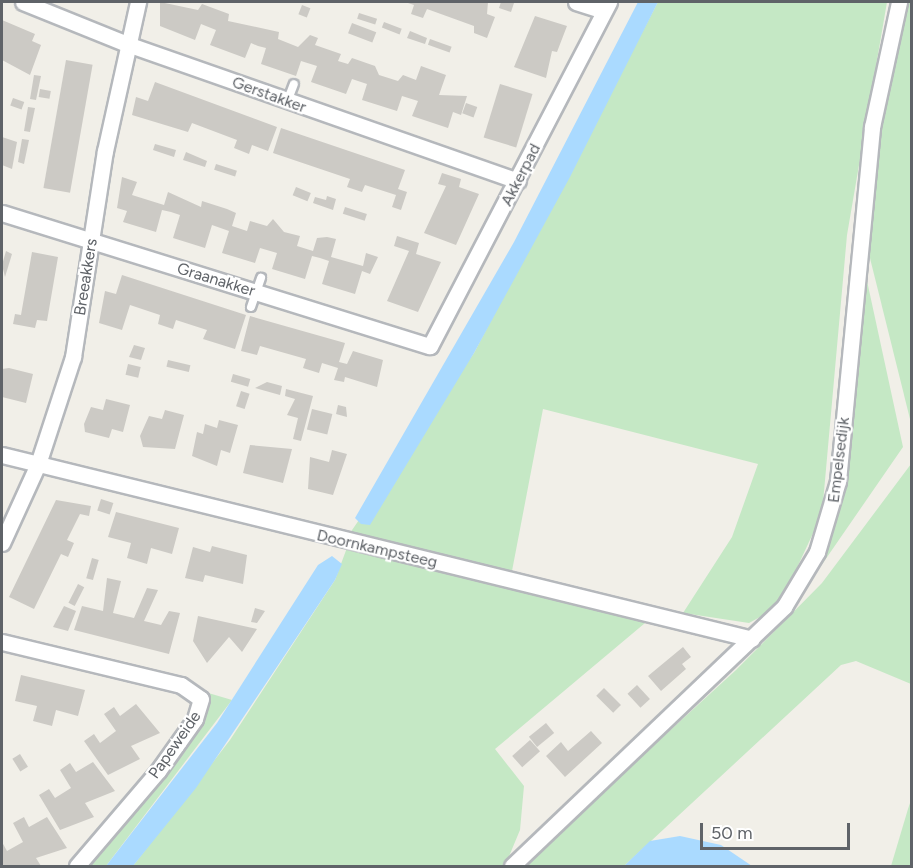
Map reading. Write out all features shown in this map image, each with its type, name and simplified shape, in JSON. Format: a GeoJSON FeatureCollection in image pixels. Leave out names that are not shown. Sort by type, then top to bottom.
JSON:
{"type":"FeatureCollection","features":[{"type":"Feature","properties":{"kind":"street","name":"Gerstakker"},"geometry":{"type":"LineString","coordinates":[[23,2],[127,44],[287,102],[518,181]]}},
{"type":"Feature","properties":{"kind":"street","name":"Breeakkers"},"geometry":{"type":"LineString","coordinates":[[2,543],[38,464],[72,357],[127,44],[138,2]]}},
{"type":"Feature","properties":{"kind":"street"},"geometry":{"type":"LineString","coordinates":[[576,2],[607,6]]}},
{"type":"Feature","properties":{"kind":"street","name":"Empelsedijk"},"geometry":{"type":"LineString","coordinates":[[512,867],[752,639],[796,592],[831,516],[872,127],[899,2]]}},
{"type":"Feature","properties":{"kind":"street","name":"Akkerpad"},"geometry":{"type":"LineString","coordinates":[[430,346],[518,181],[607,6]]}},
{"type":"Feature","properties":{"kind":"street","name":"Graanakker"},"geometry":{"type":"LineString","coordinates":[[2,213],[430,346]]}},
{"type":"Feature","properties":{"kind":"street","name":"Doornkampsteeg"},"geometry":{"type":"LineString","coordinates":[[2,455],[318,536],[752,639]]}},
{"type":"Feature","properties":{"kind":"street","name":"Papeweide"},"geometry":{"type":"LineString","coordinates":[[2,642],[181,685],[201,699],[195,719],[158,771],[77,867]]}},
{"type":"Feature","properties":{"kind":"lane"},"geometry":{"type":"LineString","coordinates":[[287,102],[294,84]]}},
{"type":"Feature","properties":{"kind":"green space"},"geometry":{"type":"Polygon","coordinates":[[[658,2],[887,2],[847,235],[822,514],[788,587],[771,611],[749,623],[683,613],[732,537],[758,464],[543,409],[512,571],[350,533],[474,353],[658,2]]]}},
{"type":"Feature","properties":{"kind":"green space"},"geometry":{"type":"Polygon","coordinates":[[[905,2],[911,2],[911,423],[865,238],[874,149],[905,2]]]}},
{"type":"Feature","properties":{"kind":"green space"},"geometry":{"type":"Polygon","coordinates":[[[864,267],[903,447],[814,576],[844,490],[864,267]]]}},
{"type":"Feature","properties":{"kind":"green space"},"geometry":{"type":"Polygon","coordinates":[[[911,464],[911,684],[856,661],[841,665],[624,866],[522,866],[736,670],[822,583],[911,464]]]}},
{"type":"Feature","properties":{"kind":"green space"},"geometry":{"type":"Polygon","coordinates":[[[348,545],[651,618],[495,749],[524,786],[520,830],[505,866],[133,866],[230,740],[335,580],[348,545]]]}},
{"type":"Feature","properties":{"kind":"green space"},"geometry":{"type":"Polygon","coordinates":[[[205,692],[232,700],[106,866],[87,866],[157,780],[207,698],[205,692]]]}},
{"type":"Feature","properties":{"kind":"green space"},"geometry":{"type":"Polygon","coordinates":[[[911,800],[911,866],[891,866],[908,809],[911,800]]]}},
{"type":"Feature","properties":{"kind":"water"},"geometry":{"type":"Polygon","coordinates":[[[638,2],[658,2],[570,177],[474,353],[370,525],[361,524],[355,518],[514,242],[638,2]]]}},
{"type":"Feature","properties":{"kind":"water"},"geometry":{"type":"Polygon","coordinates":[[[332,556],[342,564],[335,580],[196,788],[133,866],[106,866],[217,723],[318,565],[332,556]]]}},
{"type":"Feature","properties":{"kind":"water"},"geometry":{"type":"Polygon","coordinates":[[[680,836],[721,845],[752,866],[624,866],[650,841],[680,836]]]}},
{"type":"Feature","properties":{"kind":"building"},"geometry":{"type":"Polygon","coordinates":[[[160,2],[198,10],[202,4],[229,14],[228,21],[279,32],[278,39],[298,47],[310,35],[318,38],[315,45],[341,54],[338,61],[348,64],[352,58],[375,66],[379,75],[398,81],[403,75],[416,80],[421,66],[446,75],[439,95],[467,96],[461,115],[453,112],[448,128],[412,116],[418,101],[402,96],[397,111],[362,100],[367,84],[352,79],[346,94],[311,82],[317,66],[301,61],[296,76],[261,64],[266,48],[251,43],[245,58],[210,45],[216,30],[201,24],[195,40],[160,26],[160,2]]]}},
{"type":"Feature","properties":{"kind":"building"},"geometry":{"type":"Polygon","coordinates":[[[405,2],[488,2],[487,14],[495,17],[487,38],[474,33],[474,26],[427,9],[423,18],[411,14],[414,5],[405,2]]]}},
{"type":"Feature","properties":{"kind":"building"},"geometry":{"type":"Polygon","coordinates":[[[501,2],[514,3],[511,12],[499,8],[501,2]]]}},
{"type":"Feature","properties":{"kind":"building"},"geometry":{"type":"Polygon","coordinates":[[[302,5],[310,8],[307,18],[298,14],[302,5]]]}},
{"type":"Feature","properties":{"kind":"building"},"geometry":{"type":"Polygon","coordinates":[[[359,13],[377,19],[375,25],[357,19],[359,13]]]}},
{"type":"Feature","properties":{"kind":"building"},"geometry":{"type":"Polygon","coordinates":[[[535,16],[567,26],[557,52],[552,51],[546,78],[514,67],[535,16]]]}},
{"type":"Feature","properties":{"kind":"building"},"geometry":{"type":"Polygon","coordinates":[[[2,20],[35,34],[32,41],[41,45],[30,75],[2,60],[2,20]]]}},
{"type":"Feature","properties":{"kind":"building"},"geometry":{"type":"Polygon","coordinates":[[[384,22],[402,29],[400,34],[382,28],[384,22]]]}},
{"type":"Feature","properties":{"kind":"building"},"geometry":{"type":"Polygon","coordinates":[[[352,23],[376,32],[372,43],[348,33],[352,23]]]}},
{"type":"Feature","properties":{"kind":"building"},"geometry":{"type":"Polygon","coordinates":[[[410,31],[427,38],[425,44],[407,38],[410,31]]]}},
{"type":"Feature","properties":{"kind":"building"},"geometry":{"type":"Polygon","coordinates":[[[430,39],[452,47],[450,53],[428,45],[430,39]]]}},
{"type":"Feature","properties":{"kind":"building"},"geometry":{"type":"Polygon","coordinates":[[[66,60],[93,65],[70,193],[43,188],[66,60]]]}},
{"type":"Feature","properties":{"kind":"building"},"geometry":{"type":"Polygon","coordinates":[[[34,75],[41,76],[36,100],[30,99],[34,75]]]}},
{"type":"Feature","properties":{"kind":"building"},"geometry":{"type":"Polygon","coordinates":[[[155,82],[277,127],[268,151],[252,145],[249,154],[234,148],[237,140],[192,123],[188,132],[132,115],[136,97],[148,101],[155,82]]]}},
{"type":"Feature","properties":{"kind":"building"},"geometry":{"type":"Polygon","coordinates":[[[500,84],[533,94],[516,147],[484,138],[500,84]]]}},
{"type":"Feature","properties":{"kind":"building"},"geometry":{"type":"Polygon","coordinates":[[[40,89],[51,91],[49,99],[39,97],[40,89]]]}},
{"type":"Feature","properties":{"kind":"building"},"geometry":{"type":"Polygon","coordinates":[[[13,98],[24,102],[22,110],[10,106],[13,98]]]}},
{"type":"Feature","properties":{"kind":"building"},"geometry":{"type":"Polygon","coordinates":[[[466,103],[477,107],[474,117],[462,113],[466,103]]]}},
{"type":"Feature","properties":{"kind":"building"},"geometry":{"type":"Polygon","coordinates":[[[28,107],[35,108],[30,132],[24,131],[28,107]]]}},
{"type":"Feature","properties":{"kind":"building"},"geometry":{"type":"Polygon","coordinates":[[[281,128],[405,170],[398,189],[407,192],[401,210],[392,207],[396,195],[365,185],[362,192],[347,187],[350,179],[273,153],[281,128]]]}},
{"type":"Feature","properties":{"kind":"building"},"geometry":{"type":"Polygon","coordinates":[[[2,137],[17,142],[12,169],[2,165],[2,137]]]}},
{"type":"Feature","properties":{"kind":"building"},"geometry":{"type":"Polygon","coordinates":[[[22,139],[29,140],[24,164],[18,162],[22,139]]]}},
{"type":"Feature","properties":{"kind":"building"},"geometry":{"type":"Polygon","coordinates":[[[155,144],[176,150],[174,157],[153,150],[155,144]]]}},
{"type":"Feature","properties":{"kind":"building"},"geometry":{"type":"Polygon","coordinates":[[[186,152],[207,161],[205,167],[183,160],[186,152]]]}},
{"type":"Feature","properties":{"kind":"building"},"geometry":{"type":"Polygon","coordinates":[[[216,164],[237,171],[235,177],[214,170],[216,164]]]}},
{"type":"Feature","properties":{"kind":"building"},"geometry":{"type":"Polygon","coordinates":[[[442,173],[461,179],[459,187],[479,194],[456,245],[424,233],[446,186],[438,184],[442,173]]]}},
{"type":"Feature","properties":{"kind":"building"},"geometry":{"type":"Polygon","coordinates":[[[122,177],[137,182],[132,195],[164,205],[168,192],[201,207],[202,201],[236,213],[232,226],[247,231],[250,221],[267,226],[273,219],[284,232],[300,236],[297,246],[313,251],[317,238],[327,237],[336,239],[331,257],[363,266],[366,253],[378,257],[370,274],[362,271],[355,294],[322,284],[329,261],[320,258],[312,256],[305,279],[272,269],[277,253],[260,248],[255,263],[222,253],[229,231],[212,225],[205,248],[173,238],[180,215],[171,212],[162,210],[156,232],[123,222],[127,211],[117,208],[122,177]]]}},
{"type":"Feature","properties":{"kind":"building"},"geometry":{"type":"Polygon","coordinates":[[[296,187],[311,193],[307,201],[293,195],[296,187]]]}},
{"type":"Feature","properties":{"kind":"building"},"geometry":{"type":"Polygon","coordinates":[[[327,196],[336,199],[333,210],[313,203],[315,197],[326,200],[327,196]]]}},
{"type":"Feature","properties":{"kind":"building"},"geometry":{"type":"Polygon","coordinates":[[[345,207],[367,214],[365,221],[343,214],[345,207]]]}},
{"type":"Feature","properties":{"kind":"building"},"geometry":{"type":"Polygon","coordinates":[[[397,236],[419,243],[416,254],[441,262],[418,312],[387,301],[409,251],[394,246],[397,236]]]}},
{"type":"Feature","properties":{"kind":"building"},"geometry":{"type":"Polygon","coordinates":[[[6,251],[12,254],[5,277],[2,265],[6,251]]]}},
{"type":"Feature","properties":{"kind":"building"},"geometry":{"type":"Polygon","coordinates":[[[32,252],[58,257],[47,321],[37,320],[35,328],[13,324],[15,314],[21,315],[32,252]]]}},
{"type":"Feature","properties":{"kind":"building"},"geometry":{"type":"Polygon","coordinates":[[[122,275],[246,315],[235,349],[203,339],[207,330],[176,320],[173,329],[158,324],[160,315],[130,305],[122,330],[99,323],[105,291],[116,294],[122,275]]]}},
{"type":"Feature","properties":{"kind":"building"},"geometry":{"type":"Polygon","coordinates":[[[250,316],[345,343],[339,362],[347,364],[353,351],[383,360],[377,387],[345,377],[344,382],[334,380],[338,368],[322,363],[319,373],[303,368],[306,359],[260,346],[257,355],[241,351],[250,316]]]}},
{"type":"Feature","properties":{"kind":"building"},"geometry":{"type":"Polygon","coordinates":[[[134,345],[145,348],[141,360],[129,357],[134,345]]]}},
{"type":"Feature","properties":{"kind":"building"},"geometry":{"type":"Polygon","coordinates":[[[168,360],[190,365],[189,372],[166,367],[168,360]]]}},
{"type":"Feature","properties":{"kind":"building"},"geometry":{"type":"Polygon","coordinates":[[[128,364],[141,367],[138,378],[126,375],[128,364]]]}},
{"type":"Feature","properties":{"kind":"building"},"geometry":{"type":"Polygon","coordinates":[[[9,368],[33,374],[26,403],[2,397],[2,369],[9,368]]]}},
{"type":"Feature","properties":{"kind":"building"},"geometry":{"type":"Polygon","coordinates":[[[233,374],[250,379],[248,387],[231,382],[233,374]]]}},
{"type":"Feature","properties":{"kind":"building"},"geometry":{"type":"Polygon","coordinates":[[[267,382],[282,386],[280,395],[255,388],[267,382]]]}},
{"type":"Feature","properties":{"kind":"building"},"geometry":{"type":"Polygon","coordinates":[[[286,389],[313,396],[301,441],[293,439],[298,418],[287,415],[295,399],[285,396],[286,389]]]}},
{"type":"Feature","properties":{"kind":"building"},"geometry":{"type":"Polygon","coordinates":[[[241,391],[250,394],[245,409],[236,406],[241,391]]]}},
{"type":"Feature","properties":{"kind":"building"},"geometry":{"type":"Polygon","coordinates":[[[106,399],[130,405],[123,432],[112,429],[109,438],[85,432],[84,424],[91,407],[103,410],[106,399]]]}},
{"type":"Feature","properties":{"kind":"building"},"geometry":{"type":"Polygon","coordinates":[[[338,405],[346,407],[347,417],[336,414],[338,405]]]}},
{"type":"Feature","properties":{"kind":"building"},"geometry":{"type":"Polygon","coordinates":[[[312,409],[332,414],[327,434],[307,429],[312,409]]]}},
{"type":"Feature","properties":{"kind":"building"},"geometry":{"type":"Polygon","coordinates":[[[165,410],[184,415],[175,449],[143,447],[140,436],[149,416],[162,419],[165,410]]]}},
{"type":"Feature","properties":{"kind":"building"},"geometry":{"type":"Polygon","coordinates":[[[219,420],[238,425],[230,453],[221,450],[217,466],[192,456],[197,432],[203,434],[205,424],[217,428],[219,420]]]}},
{"type":"Feature","properties":{"kind":"building"},"geometry":{"type":"Polygon","coordinates":[[[250,445],[292,449],[283,483],[243,473],[250,445]]]}},
{"type":"Feature","properties":{"kind":"building"},"geometry":{"type":"Polygon","coordinates":[[[332,450],[347,454],[333,495],[308,489],[310,457],[329,462],[332,450]]]}},
{"type":"Feature","properties":{"kind":"building"},"geometry":{"type":"Polygon","coordinates":[[[101,499],[113,503],[110,514],[97,510],[101,499]]]}},
{"type":"Feature","properties":{"kind":"building"},"geometry":{"type":"Polygon","coordinates":[[[56,500],[91,506],[89,516],[80,514],[67,540],[74,543],[68,557],[61,554],[34,609],[9,597],[56,500]]]}},
{"type":"Feature","properties":{"kind":"building"},"geometry":{"type":"Polygon","coordinates":[[[116,512],[179,528],[172,554],[151,548],[147,564],[127,558],[131,543],[108,537],[116,512]]]}},
{"type":"Feature","properties":{"kind":"building"},"geometry":{"type":"Polygon","coordinates":[[[212,546],[247,555],[243,584],[205,575],[203,582],[185,578],[193,547],[210,552],[212,546]]]}},
{"type":"Feature","properties":{"kind":"building"},"geometry":{"type":"Polygon","coordinates":[[[92,558],[99,560],[93,580],[86,578],[92,558]]]}},
{"type":"Feature","properties":{"kind":"building"},"geometry":{"type":"Polygon","coordinates":[[[107,578],[121,581],[113,613],[134,618],[147,588],[158,590],[144,621],[161,625],[169,611],[180,613],[169,654],[74,630],[82,606],[103,611],[107,578]]]}},
{"type":"Feature","properties":{"kind":"building"},"geometry":{"type":"Polygon","coordinates":[[[78,584],[84,587],[75,606],[68,603],[78,584]]]}},
{"type":"Feature","properties":{"kind":"building"},"geometry":{"type":"Polygon","coordinates":[[[64,606],[76,611],[68,631],[53,627],[64,606]]]}},
{"type":"Feature","properties":{"kind":"building"},"geometry":{"type":"Polygon","coordinates":[[[255,608],[265,611],[257,623],[251,622],[255,608]]]}},
{"type":"Feature","properties":{"kind":"building"},"geometry":{"type":"Polygon","coordinates":[[[198,616],[257,629],[242,652],[229,637],[207,663],[193,641],[198,616]]]}},
{"type":"Feature","properties":{"kind":"building"},"geometry":{"type":"Polygon","coordinates":[[[683,647],[691,657],[682,664],[686,669],[661,691],[648,676],[683,647]]]}},
{"type":"Feature","properties":{"kind":"building"},"geometry":{"type":"Polygon","coordinates":[[[21,675],[85,690],[78,716],[56,710],[52,726],[33,721],[37,706],[15,701],[21,675]]]}},
{"type":"Feature","properties":{"kind":"building"},"geometry":{"type":"Polygon","coordinates":[[[637,685],[650,699],[640,708],[627,694],[637,685]]]}},
{"type":"Feature","properties":{"kind":"building"},"geometry":{"type":"Polygon","coordinates":[[[604,688],[621,705],[613,713],[596,696],[604,688]]]}},
{"type":"Feature","properties":{"kind":"building"},"geometry":{"type":"Polygon","coordinates":[[[136,704],[160,733],[131,746],[140,759],[108,775],[84,741],[94,734],[100,743],[116,731],[104,714],[114,707],[120,716],[136,704]]]}},
{"type":"Feature","properties":{"kind":"building"},"geometry":{"type":"Polygon","coordinates":[[[546,723],[554,733],[537,747],[529,737],[546,723]]]}},
{"type":"Feature","properties":{"kind":"building"},"geometry":{"type":"Polygon","coordinates":[[[591,731],[602,743],[565,777],[546,756],[561,742],[568,751],[591,731]]]}},
{"type":"Feature","properties":{"kind":"building"},"geometry":{"type":"Polygon","coordinates":[[[530,740],[540,751],[522,767],[512,756],[530,740]]]}},
{"type":"Feature","properties":{"kind":"building"},"geometry":{"type":"Polygon","coordinates":[[[20,754],[28,767],[20,771],[12,759],[20,754]]]}},
{"type":"Feature","properties":{"kind":"building"},"geometry":{"type":"Polygon","coordinates":[[[93,762],[115,791],[85,803],[94,817],[60,830],[39,795],[49,789],[55,798],[71,788],[60,770],[70,763],[76,772],[93,762]]]}},
{"type":"Feature","properties":{"kind":"building"},"geometry":{"type":"Polygon","coordinates":[[[24,817],[29,827],[47,817],[67,848],[36,858],[41,866],[2,866],[2,842],[7,851],[23,842],[13,823],[24,817]]]}}]}
